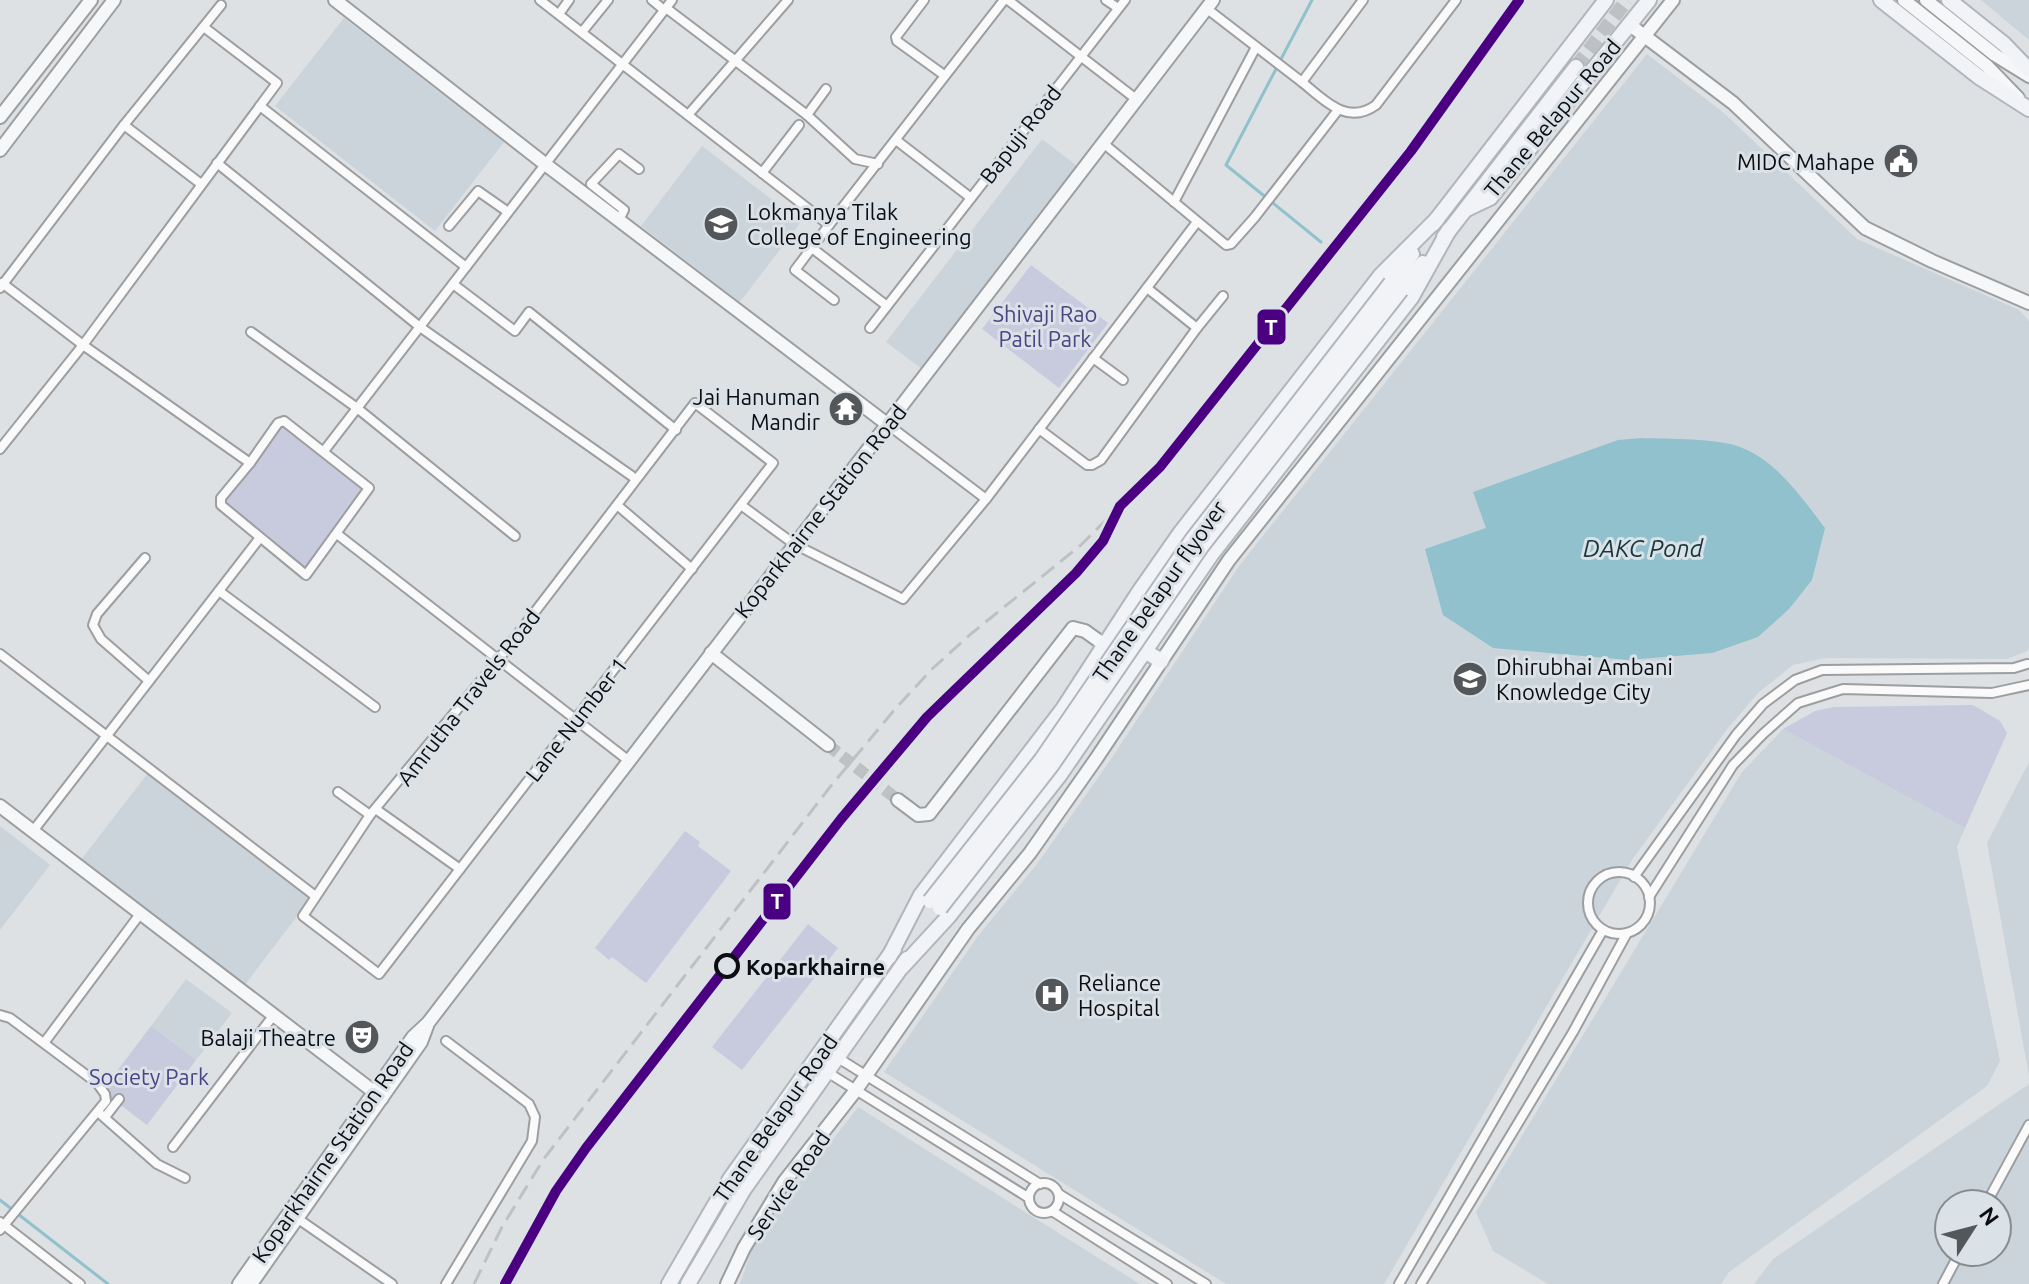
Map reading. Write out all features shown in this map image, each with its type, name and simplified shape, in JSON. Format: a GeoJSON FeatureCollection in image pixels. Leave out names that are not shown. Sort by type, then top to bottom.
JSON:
{"type":"FeatureCollection","features":[{"type":"Feature","properties":{"kind":"main road","name":"Thane Belapur Road"},"geometry":{"type":"LineString","coordinates":[[1437,219],[1606,0]]}},
{"type":"Feature","properties":{"kind":"main road","name":"Thane Belapur Road"},"geometry":{"type":"LineString","coordinates":[[1449,230],[1464,211],[1490,198],[1649,0]]}},
{"type":"Feature","properties":{"kind":"main road"},"geometry":{"type":"LineString","coordinates":[[1881,0],[1979,77],[2028,108]]}},
{"type":"Feature","properties":{"kind":"main road"},"geometry":{"type":"LineString","coordinates":[[1949,0],[2004,44],[2029,73]]}},
{"type":"Feature","properties":{"kind":"main road"},"geometry":{"type":"LineString","coordinates":[[1464,211],[1576,67]]}},
{"type":"Feature","properties":{"kind":"main road"},"geometry":{"type":"LineString","coordinates":[[1396,286],[1437,219]]}},
{"type":"Feature","properties":{"kind":"main road"},"geometry":{"type":"LineString","coordinates":[[889,957],[921,895],[1031,754],[1181,532],[1381,275],[1437,219]]}},
{"type":"Feature","properties":{"kind":"main road"},"geometry":{"type":"LineString","coordinates":[[1396,286],[1449,230]]}},
{"type":"Feature","properties":{"kind":"main road"},"geometry":{"type":"LineString","coordinates":[[902,967],[949,916],[1059,776],[1211,555],[1411,298],[1449,230]]}},
{"type":"Feature","properties":{"kind":"main road","name":"Thane belapur flyover"},"geometry":{"type":"LineString","coordinates":[[935,905],[1042,759],[1192,540],[1396,286]]}},
{"type":"Feature","properties":{"kind":"main road"},"geometry":{"type":"LineString","coordinates":[[1114,631],[1161,661]]}},
{"type":"Feature","properties":{"kind":"main road"},"geometry":{"type":"LineString","coordinates":[[889,957],[935,905]]}},
{"type":"Feature","properties":{"kind":"main road"},"geometry":{"type":"LineString","coordinates":[[902,967],[935,905]]}},
{"type":"Feature","properties":{"kind":"main road","name":"Thane Belapur Road"},"geometry":{"type":"LineString","coordinates":[[669,1284],[730,1179],[889,957]]}},
{"type":"Feature","properties":{"kind":"main road","name":"Thane Belapur Road"},"geometry":{"type":"LineString","coordinates":[[688,1284],[744,1189],[902,967]]}},
{"type":"Feature","properties":{"kind":"street"},"geometry":{"type":"LineString","coordinates":[[0,117],[91,0]]}},
{"type":"Feature","properties":{"kind":"street"},"geometry":{"type":"LineString","coordinates":[[0,150],[114,0]]}},
{"type":"Feature","properties":{"kind":"street"},"geometry":{"type":"LineString","coordinates":[[335,0],[545,164],[586,190],[619,220],[986,499]]}},
{"type":"Feature","properties":{"kind":"street"},"geometry":{"type":"LineString","coordinates":[[540,0],[829,225]]}},
{"type":"Feature","properties":{"kind":"street"},"geometry":{"type":"LineString","coordinates":[[559,14],[569,0]]}},
{"type":"Feature","properties":{"kind":"street"},"geometry":{"type":"LineString","coordinates":[[582,32],[608,0]]}},
{"type":"Feature","properties":{"kind":"street"},"geometry":{"type":"LineString","coordinates":[[652,0],[667,6],[807,115],[855,159],[878,164]]}},
{"type":"Feature","properties":{"kind":"street"},"geometry":{"type":"LineString","coordinates":[[688,115],[788,0]]}},
{"type":"Feature","properties":{"kind":"street"},"geometry":{"type":"LineString","coordinates":[[924,0],[896,37],[897,41],[944,75]]}},
{"type":"Feature","properties":{"kind":"street"},"geometry":{"type":"LineString","coordinates":[[834,300],[795,270],[944,75],[1006,0],[1136,99]]}},
{"type":"Feature","properties":{"kind":"street"},"geometry":{"type":"LineString","coordinates":[[1106,0],[1122,4]]}},
{"type":"Feature","properties":{"kind":"street"},"geometry":{"type":"LineString","coordinates":[[1302,82],[1363,0]]}},
{"type":"Feature","properties":{"kind":"street"},"geometry":{"type":"LineString","coordinates":[[1210,4],[1256,47],[1338,110],[1355,113],[1368,111],[1376,105],[1456,0]]}},
{"type":"Feature","properties":{"kind":"street","name":"Service Road"},"geometry":{"type":"LineString","coordinates":[[727,1284],[744,1248],[784,1182],[856,1090],[968,929],[1030,853],[1229,560],[1673,0]]}},
{"type":"Feature","properties":{"kind":"street"},"geometry":{"type":"LineString","coordinates":[[1904,0],[1991,60],[2029,73]]}},
{"type":"Feature","properties":{"kind":"street"},"geometry":{"type":"LineString","coordinates":[[1926,0],[1991,60],[2028,108]]}},
{"type":"Feature","properties":{"kind":"street","name":"Bapuji Road"},"geometry":{"type":"LineString","coordinates":[[870,328],[1122,4]]}},
{"type":"Feature","properties":{"kind":"street","name":"Koparkhairne Station Road"},"geometry":{"type":"LineString","coordinates":[[239,1284],[293,1215],[378,1095],[413,1037],[428,1023],[1210,4]]}},
{"type":"Feature","properties":{"kind":"street"},"geometry":{"type":"LineString","coordinates":[[221,5],[1,284],[250,463]]}},
{"type":"Feature","properties":{"kind":"street"},"geometry":{"type":"LineString","coordinates":[[324,451],[667,6]]}},
{"type":"Feature","properties":{"kind":"street"},"geometry":{"type":"LineString","coordinates":[[1630,25],[1733,103],[1865,228],[2029,303]]}},
{"type":"Feature","properties":{"kind":"street"},"geometry":{"type":"LineString","coordinates":[[0,449],[83,345],[277,83],[205,28]]}},
{"type":"Feature","properties":{"kind":"street"},"geometry":{"type":"LineString","coordinates":[[1174,202],[1256,47]]}},
{"type":"Feature","properties":{"kind":"street"},"geometry":{"type":"LineString","coordinates":[[807,115],[826,89]]}},
{"type":"Feature","properties":{"kind":"street"},"geometry":{"type":"LineString","coordinates":[[260,106],[466,267]]}},
{"type":"Feature","properties":{"kind":"street"},"geometry":{"type":"LineString","coordinates":[[1103,143],[1226,245],[1231,244],[1255,217],[1338,110]]}},
{"type":"Feature","properties":{"kind":"street"},"geometry":{"type":"LineString","coordinates":[[124,125],[201,184]]}},
{"type":"Feature","properties":{"kind":"street"},"geometry":{"type":"LineString","coordinates":[[762,173],[799,125]]}},
{"type":"Feature","properties":{"kind":"street"},"geometry":{"type":"LineString","coordinates":[[896,140],[971,198]]}},
{"type":"Feature","properties":{"kind":"street"},"geometry":{"type":"LineString","coordinates":[[586,190],[619,154],[639,169]]}},
{"type":"Feature","properties":{"kind":"street"},"geometry":{"type":"LineString","coordinates":[[217,163],[420,327],[636,479]]}},
{"type":"Feature","properties":{"kind":"street"},"geometry":{"type":"LineString","coordinates":[[449,226],[478,191],[508,212]]}},
{"type":"Feature","properties":{"kind":"street"},"geometry":{"type":"LineString","coordinates":[[741,505],[794,544],[903,599],[986,499],[1197,222]]}},
{"type":"Feature","properties":{"kind":"street"},"geometry":{"type":"LineString","coordinates":[[812,248],[887,306]]}},
{"type":"Feature","properties":{"kind":"street"},"geometry":{"type":"LineString","coordinates":[[453,284],[515,331],[529,312],[676,430]]}},
{"type":"Feature","properties":{"kind":"street"},"geometry":{"type":"LineString","coordinates":[[1147,288],[1197,328]]}},
{"type":"Feature","properties":{"kind":"street"},"geometry":{"type":"LineString","coordinates":[[1039,429],[1087,465],[1096,463],[1223,296]]}},
{"type":"Feature","properties":{"kind":"street"},"geometry":{"type":"LineString","coordinates":[[251,332],[357,408],[515,536]]}},
{"type":"Feature","properties":{"kind":"street"},"geometry":{"type":"LineString","coordinates":[[1093,358],[1123,380]]}},
{"type":"Feature","properties":{"kind":"street","name":"Amrutha Travels Road"},"geometry":{"type":"LineString","coordinates":[[314,895],[374,813],[498,660],[695,403],[773,463]]}},
{"type":"Feature","properties":{"kind":"street"},"geometry":{"type":"LineString","coordinates":[[281,421],[369,488],[306,575],[221,505],[221,498],[250,463],[281,421]]}},
{"type":"Feature","properties":{"kind":"street","name":"Lane Number 1"},"geometry":{"type":"LineString","coordinates":[[314,895],[303,916],[379,974],[773,463]]}},
{"type":"Feature","properties":{"kind":"street"},"geometry":{"type":"LineString","coordinates":[[617,505],[692,569]]}},
{"type":"Feature","properties":{"kind":"street"},"geometry":{"type":"LineString","coordinates":[[337,534],[629,761]]}},
{"type":"Feature","properties":{"kind":"street"},"geometry":{"type":"LineString","coordinates":[[33,831],[259,539]]}},
{"type":"Feature","properties":{"kind":"street"},"geometry":{"type":"LineString","coordinates":[[145,558],[97,614],[93,625],[101,639],[149,681]]}},
{"type":"Feature","properties":{"kind":"street"},"geometry":{"type":"LineString","coordinates":[[219,591],[375,707]]}},
{"type":"Feature","properties":{"kind":"street"},"geometry":{"type":"LineString","coordinates":[[898,800],[918,815],[929,814],[1073,628],[1085,631],[1151,676]]}},
{"type":"Feature","properties":{"kind":"street"},"geometry":{"type":"LineString","coordinates":[[711,653],[828,745]]}},
{"type":"Feature","properties":{"kind":"street"},"geometry":{"type":"LineString","coordinates":[[0,654],[314,895]]}},
{"type":"Feature","properties":{"kind":"street"},"geometry":{"type":"LineString","coordinates":[[1649,897],[1641,882],[1616,872],[1593,886],[1589,893],[1588,910],[1596,925],[1619,935],[1643,923],[1648,915],[1649,897],[1733,765],[1798,703],[1843,689],[1992,693],[2029,685],[2024,677],[2028,663]]}},
{"type":"Feature","properties":{"kind":"street"},"geometry":{"type":"LineString","coordinates":[[1634,877],[1736,735],[1763,704],[1795,680],[1822,670],[2014,668],[2028,663]]}},
{"type":"Feature","properties":{"kind":"street"},"geometry":{"type":"LineString","coordinates":[[338,792],[460,869]]}},
{"type":"Feature","properties":{"kind":"street"},"geometry":{"type":"LineString","coordinates":[[0,806],[378,1095]]}},
{"type":"Feature","properties":{"kind":"street"},"geometry":{"type":"LineString","coordinates":[[44,1043],[140,914]]}},
{"type":"Feature","properties":{"kind":"street"},"geometry":{"type":"LineString","coordinates":[[1399,1284],[1603,930]]}},
{"type":"Feature","properties":{"kind":"street"},"geometry":{"type":"LineString","coordinates":[[1421,1284],[1573,1032],[1627,933]]}},
{"type":"Feature","properties":{"kind":"street"},"geometry":{"type":"LineString","coordinates":[[0,1015],[10,1018],[103,1088],[106,1101],[102,1114]]}},
{"type":"Feature","properties":{"kind":"street"},"geometry":{"type":"LineString","coordinates":[[173,1147],[273,1016]]}},
{"type":"Feature","properties":{"kind":"street"},"geometry":{"type":"LineString","coordinates":[[446,1041],[529,1104],[535,1117],[532,1141],[446,1284]]}},
{"type":"Feature","properties":{"kind":"street"},"geometry":{"type":"LineString","coordinates":[[838,1058],[1040,1184],[1050,1184],[1059,1194],[1206,1284]]}},
{"type":"Feature","properties":{"kind":"street"},"geometry":{"type":"LineString","coordinates":[[827,1072],[1029,1198],[1037,1211],[1052,1211],[1167,1284]]}},
{"type":"Feature","properties":{"kind":"street"},"geometry":{"type":"LineString","coordinates":[[80,1284],[2,1226],[119,1099]]}},
{"type":"Feature","properties":{"kind":"street"},"geometry":{"type":"LineString","coordinates":[[102,1114],[157,1164],[185,1178]]}},
{"type":"Feature","properties":{"kind":"street"},"geometry":{"type":"LineString","coordinates":[[1995,1188],[2029,1125]]}},
{"type":"Feature","properties":{"kind":"street"},"geometry":{"type":"LineString","coordinates":[[1029,1198],[1033,1189],[1040,1184]]}},
{"type":"Feature","properties":{"kind":"street"},"geometry":{"type":"LineString","coordinates":[[1052,1211],[1058,1204],[1059,1194]]}},
{"type":"Feature","properties":{"kind":"street"},"geometry":{"type":"LineString","coordinates":[[293,1215],[392,1284]]}},
{"type":"Feature","properties":{"kind":"street","name":"Koparkhairne Station Road"},"geometry":{"type":"LineString","coordinates":[[251,1284],[293,1215]]}},
{"type":"Feature","properties":{"kind":"shaded area"},"geometry":{"type":"Polygon","coordinates":[[[1981,0],[2029,0],[2029,40],[1981,0]]]}},
{"type":"Feature","properties":{"kind":"shaded area"},"geometry":{"type":"Polygon","coordinates":[[[344,18],[504,142],[435,231],[275,106],[344,18]]]}},
{"type":"Feature","properties":{"kind":"shaded area","name":"Dhirubhai Ambani Knowledge City"},"geometry":{"type":"Polygon","coordinates":[[[1647,54],[1724,113],[1857,239],[2019,310],[2029,321],[2029,648],[2007,659],[1825,658],[1793,665],[1758,693],[1728,728],[1632,860],[1384,1284],[1226,1284],[884,1072],[978,936],[1037,864],[1107,765],[1239,566],[1647,54]]]}},
{"type":"Feature","properties":{"kind":"shaded area"},"geometry":{"type":"Polygon","coordinates":[[[1042,139],[1077,166],[922,369],[886,342],[1042,139]]]}},
{"type":"Feature","properties":{"kind":"shaded area","name":"Lokmanya Tilak College of Engineering"},"geometry":{"type":"Polygon","coordinates":[[[702,146],[801,222],[740,302],[641,226],[702,146]]]}},
{"type":"Feature","properties":{"kind":"shaded area"},"geometry":{"type":"Polygon","coordinates":[[[1783,729],[1965,828],[1957,847],[2000,1061],[1987,1086],[1729,1272],[1721,1284],[1548,1284],[1493,1251],[1476,1212],[1742,772],[1783,729]]]}},
{"type":"Feature","properties":{"kind":"shaded area"},"geometry":{"type":"Polygon","coordinates":[[[2029,762],[2029,1076],[1987,843],[2029,762]]]}},
{"type":"Feature","properties":{"kind":"shaded area"},"geometry":{"type":"Polygon","coordinates":[[[148,773],[311,898],[244,986],[80,861],[148,773]]]}},
{"type":"Feature","properties":{"kind":"shaded area"},"geometry":{"type":"Polygon","coordinates":[[[0,826],[50,865],[0,930],[0,826]]]}},
{"type":"Feature","properties":{"kind":"shaded area"},"geometry":{"type":"Polygon","coordinates":[[[186,979],[232,1013],[196,1060],[151,1026],[186,979]]]}},
{"type":"Feature","properties":{"kind":"shaded area"},"geometry":{"type":"Polygon","coordinates":[[[2029,1084],[2029,1284],[1754,1284],[1773,1259],[2029,1084]]]}},
{"type":"Feature","properties":{"kind":"shaded area"},"geometry":{"type":"Polygon","coordinates":[[[858,1107],[1140,1284],[740,1284],[756,1238],[858,1107]]]}},
{"type":"Feature","properties":{"kind":"green space","name":"Shivaji Rao Patil Park"},"geometry":{"type":"Polygon","coordinates":[[[1031,265],[1108,323],[1059,388],[982,329],[1031,265]]]}},
{"type":"Feature","properties":{"kind":"green space"},"geometry":{"type":"Polygon","coordinates":[[[276,421],[365,491],[306,568],[216,498],[276,421]]]}},
{"type":"Feature","properties":{"kind":"green space"},"geometry":{"type":"Polygon","coordinates":[[[1973,705],[2000,721],[2007,733],[1965,828],[1783,729],[1815,711],[1834,707],[1973,705]]]}},
{"type":"Feature","properties":{"kind":"green space"},"geometry":{"type":"Polygon","coordinates":[[[685,831],[700,842],[698,846],[731,871],[646,983],[595,948],[685,831]]]}},
{"type":"Feature","properties":{"kind":"green space"},"geometry":{"type":"Polygon","coordinates":[[[808,924],[838,948],[742,1070],[712,1047],[808,924]]]}},
{"type":"Feature","properties":{"kind":"green space","name":"Society Park"},"geometry":{"type":"Polygon","coordinates":[[[151,1026],[196,1060],[147,1125],[102,1091],[151,1026]]]}},
{"type":"Feature","properties":{"kind":"water","name":"DAKC Pond"},"geometry":{"type":"Polygon","coordinates":[[[1641,438],[1719,442],[1753,453],[1788,482],[1825,528],[1812,580],[1789,609],[1758,637],[1712,653],[1628,660],[1493,648],[1443,615],[1425,549],[1486,528],[1473,492],[1618,440],[1641,438]]]}},
{"type":"Feature","properties":{"kind":"waterway"},"geometry":{"type":"LineString","coordinates":[[1280,61],[1312,0]]}},
{"type":"Feature","properties":{"kind":"waterway"},"geometry":{"type":"LineString","coordinates":[[1277,67],[1226,165],[1321,242]]}},
{"type":"Feature","properties":{"kind":"waterway"},"geometry":{"type":"LineString","coordinates":[[0,1200],[108,1284]]}},
{"type":"Feature","properties":{"kind":"tunnel"},"geometry":{"type":"LineString","coordinates":[[1576,67],[1627,0]]}},
{"type":"Feature","properties":{"kind":"tunnel"},"geometry":{"type":"LineString","coordinates":[[828,745],[898,800]]}},
{"type":"Feature","properties":{"kind":"railway"},"geometry":{"type":"LineString","coordinates":[[474,1284],[502,1227],[543,1160],[830,787],[932,669],[1081,545],[1120,506]]}},
{"type":"Feature","properties":{"kind":"transit line","name":"T"},"geometry":{"type":"LineString","coordinates":[[505,1284],[556,1191],[586,1148],[841,819],[927,717],[1076,573],[1103,541],[1120,506],[1160,467],[1411,151],[1519,0]]}},
{"type":"Feature","properties":{"kind":"place","name":"MIDC Mahape"},"geometry":{"type":"Point","coordinates":[1901,161]}},
{"type":"Feature","properties":{"kind":"place","name":"Lokmanya Tilak College of Engineering"},"geometry":{"type":"Point","coordinates":[721,224]}},
{"type":"Feature","properties":{"kind":"place","name":"Jai Hanuman Mandir"},"geometry":{"type":"Point","coordinates":[846,409]}},
{"type":"Feature","properties":{"kind":"place","name":"Dhirubhai Ambani Knowledge City"},"geometry":{"type":"Point","coordinates":[1470,679]}},
{"type":"Feature","properties":{"kind":"place","name":"Koparkhairne"},"geometry":{"type":"Point","coordinates":[727,966]}},
{"type":"Feature","properties":{"kind":"place","name":"Reliance Hospital"},"geometry":{"type":"Point","coordinates":[1052,995]}},
{"type":"Feature","properties":{"kind":"place","name":"Balaji Theatre"},"geometry":{"type":"Point","coordinates":[362,1037]}}]}
